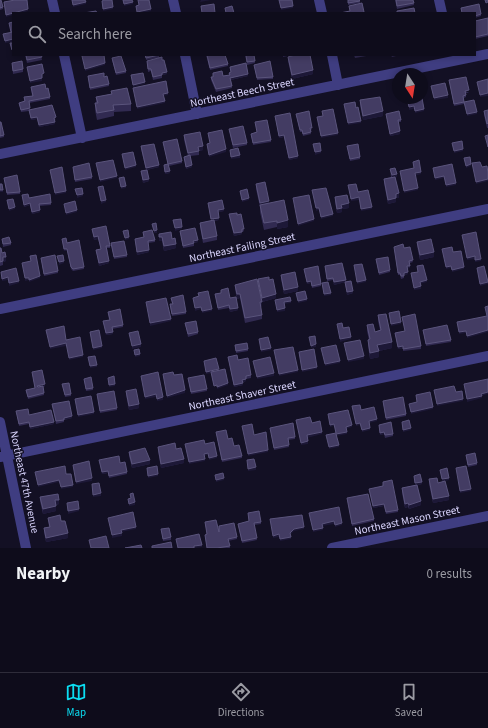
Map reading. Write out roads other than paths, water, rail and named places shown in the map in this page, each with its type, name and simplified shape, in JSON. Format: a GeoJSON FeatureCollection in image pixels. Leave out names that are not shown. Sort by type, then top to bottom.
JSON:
{"type":"FeatureCollection","features":[{"type":"Feature","properties":{"kind":"street"},"geometry":{"type":"LineString","coordinates":[[52,0],[55,12]]}},
{"type":"Feature","properties":{"kind":"street"},"geometry":{"type":"LineString","coordinates":[[173,0],[176,12]]}},
{"type":"Feature","properties":{"kind":"street"},"geometry":{"type":"LineString","coordinates":[[319,0],[322,12]]}},
{"type":"Feature","properties":{"kind":"street"},"geometry":{"type":"LineString","coordinates":[[439,0],[442,12]]}},
{"type":"Feature","properties":{"kind":"street","name":"Northeast Beech Street"},"geometry":{"type":"LineString","coordinates":[[476,55],[488,54]]}},
{"type":"Feature","properties":{"kind":"street"},"geometry":{"type":"LineString","coordinates":[[64,56],[82,138]]}},
{"type":"Feature","properties":{"kind":"street"},"geometry":{"type":"LineString","coordinates":[[185,56],[197,114]]}},
{"type":"Feature","properties":{"kind":"street"},"geometry":{"type":"LineString","coordinates":[[332,56],[338,85]]}},
{"type":"Feature","properties":{"kind":"street","name":"Northeast Beech Street"},"geometry":{"type":"LineString","coordinates":[[0,154],[338,85],[452,58],[470,56]]}},
{"type":"Feature","properties":{"kind":"street","name":"Northeast Failing Street"},"geometry":{"type":"LineString","coordinates":[[0,309],[488,209]]}},
{"type":"Feature","properties":{"kind":"street","name":"Northeast Shaver Street"},"geometry":{"type":"LineString","coordinates":[[3,456],[488,356]]}},
{"type":"Feature","properties":{"kind":"street","name":"Northeast 47th Avenue"},"geometry":{"type":"LineString","coordinates":[[0,422],[3,456],[26,548]]}},
{"type":"Feature","properties":{"kind":"street","name":"Northeast Mason Street"},"geometry":{"type":"LineString","coordinates":[[332,548],[488,516]]}}]}
